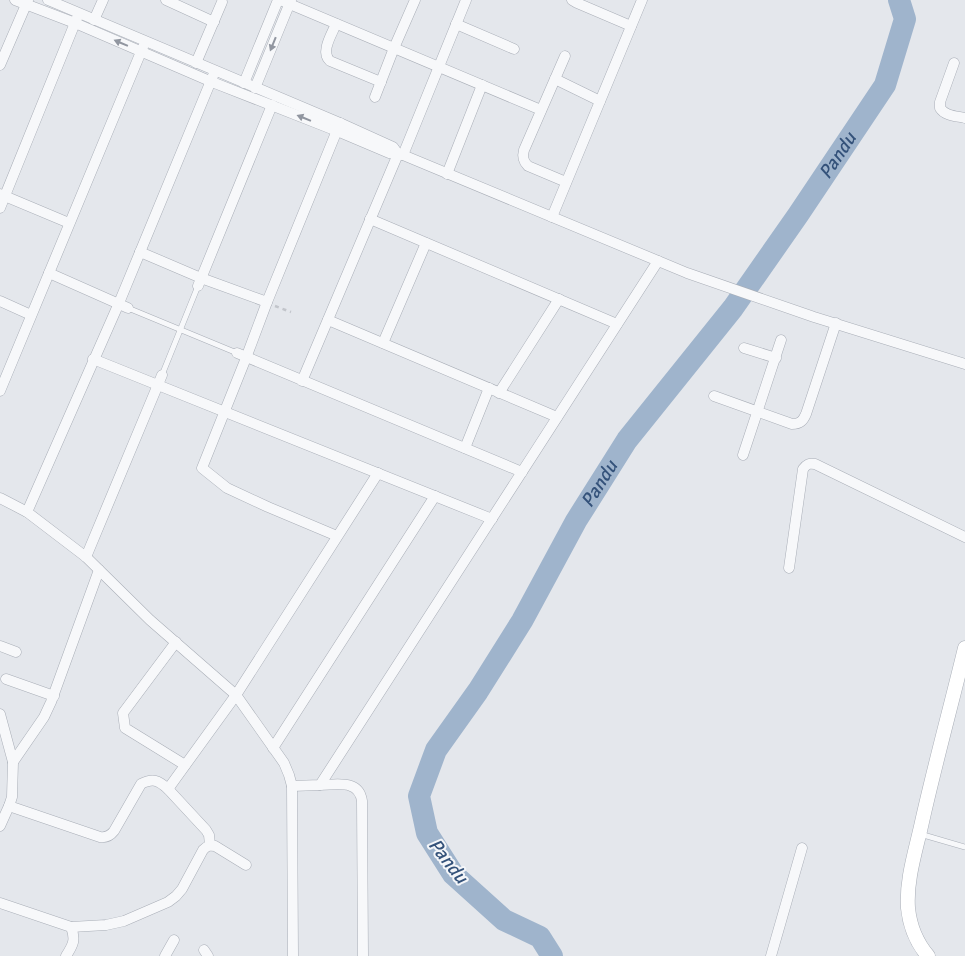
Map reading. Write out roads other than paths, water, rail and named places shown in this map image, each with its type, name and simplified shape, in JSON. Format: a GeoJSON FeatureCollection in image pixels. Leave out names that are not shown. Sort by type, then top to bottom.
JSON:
{"type":"FeatureCollection","features":[{"type":"Feature","properties":{"kind":"street"},"geometry":{"type":"LineString","coordinates":[[15,0],[27,2],[75,23],[143,47],[196,63],[338,127]]}},
{"type":"Feature","properties":{"kind":"street"},"geometry":{"type":"LineString","coordinates":[[48,0],[79,12],[212,82],[248,88],[272,105],[393,147],[400,155],[687,273],[814,317],[965,364]]}},
{"type":"Feature","properties":{"kind":"street"},"geometry":{"type":"LineString","coordinates":[[94,20],[103,0]]}},
{"type":"Feature","properties":{"kind":"street"},"geometry":{"type":"LineString","coordinates":[[166,0],[214,22]]}},
{"type":"Feature","properties":{"kind":"street"},"geometry":{"type":"LineString","coordinates":[[375,98],[415,0]]}},
{"type":"Feature","properties":{"kind":"street"},"geometry":{"type":"LineString","coordinates":[[572,0],[577,4],[631,26]]}},
{"type":"Feature","properties":{"kind":"street"},"geometry":{"type":"LineString","coordinates":[[552,217],[642,0]]}},
{"type":"Feature","properties":{"kind":"street"},"geometry":{"type":"LineString","coordinates":[[248,88],[285,1],[542,110]]}},
{"type":"Feature","properties":{"kind":"street"},"geometry":{"type":"LineString","coordinates":[[302,381],[370,219],[438,67],[456,24],[463,1]]}},
{"type":"Feature","properties":{"kind":"street"},"geometry":{"type":"LineString","coordinates":[[0,65],[27,2]]}},
{"type":"Feature","properties":{"kind":"street"},"geometry":{"type":"LineString","coordinates":[[196,63],[222,2]]}},
{"type":"Feature","properties":{"kind":"street"},"geometry":{"type":"LineString","coordinates":[[0,208],[2,195],[79,12]]}},
{"type":"Feature","properties":{"kind":"street"},"geometry":{"type":"LineString","coordinates":[[336,24],[326,48],[326,58],[381,82]]}},
{"type":"Feature","properties":{"kind":"street"},"geometry":{"type":"LineString","coordinates":[[456,24],[514,49]]}},
{"type":"Feature","properties":{"kind":"street"},"geometry":{"type":"LineString","coordinates":[[0,391],[143,47]]}},
{"type":"Feature","properties":{"kind":"street"},"geometry":{"type":"LineString","coordinates":[[565,56],[522,156],[528,166],[566,182]]}},
{"type":"Feature","properties":{"kind":"street"},"geometry":{"type":"LineString","coordinates":[[954,63],[940,102],[940,108],[946,114],[965,118]]}},
{"type":"Feature","properties":{"kind":"street"},"geometry":{"type":"LineString","coordinates":[[27,512],[94,359],[123,306],[140,252],[215,71]]}},
{"type":"Feature","properties":{"kind":"street"},"geometry":{"type":"LineString","coordinates":[[555,80],[600,101]]}},
{"type":"Feature","properties":{"kind":"street"},"geometry":{"type":"LineString","coordinates":[[447,174],[482,85]]}},
{"type":"Feature","properties":{"kind":"street"},"geometry":{"type":"LineString","coordinates":[[199,282],[272,105]]}},
{"type":"Feature","properties":{"kind":"street"},"geometry":{"type":"LineString","coordinates":[[337,536],[227,488],[202,468],[225,412],[242,356],[267,302],[338,127]]}},
{"type":"Feature","properties":{"kind":"street"},"geometry":{"type":"LineString","coordinates":[[2,195],[69,223]]}},
{"type":"Feature","properties":{"kind":"street"},"geometry":{"type":"LineString","coordinates":[[370,219],[617,324]]}},
{"type":"Feature","properties":{"kind":"street"},"geometry":{"type":"LineString","coordinates":[[383,343],[426,243]]}},
{"type":"Feature","properties":{"kind":"street"},"geometry":{"type":"LineString","coordinates":[[140,252],[199,282],[267,302]]}},
{"type":"Feature","properties":{"kind":"street"},"geometry":{"type":"LineString","coordinates":[[320,785],[658,261]]}},
{"type":"Feature","properties":{"kind":"street"},"geometry":{"type":"LineString","coordinates":[[48,273],[123,306]]}},
{"type":"Feature","properties":{"kind":"street"},"geometry":{"type":"LineString","coordinates":[[499,392],[559,299]]}},
{"type":"Feature","properties":{"kind":"street"},"geometry":{"type":"LineString","coordinates":[[0,301],[31,315]]}},
{"type":"Feature","properties":{"kind":"street"},"geometry":{"type":"LineString","coordinates":[[328,320],[557,417]]}},
{"type":"Feature","properties":{"kind":"street"},"geometry":{"type":"LineString","coordinates":[[714,396],[792,424],[798,424],[803,420],[836,323]]}},
{"type":"Feature","properties":{"kind":"street"},"geometry":{"type":"LineString","coordinates":[[743,456],[781,340]]}},
{"type":"Feature","properties":{"kind":"street"},"geometry":{"type":"LineString","coordinates":[[744,348],[776,358]]}},
{"type":"Feature","properties":{"kind":"street"},"geometry":{"type":"LineString","coordinates":[[242,356],[522,472]]}},
{"type":"Feature","properties":{"kind":"street"},"geometry":{"type":"LineString","coordinates":[[94,359],[492,519]]}},
{"type":"Feature","properties":{"kind":"street"},"geometry":{"type":"LineString","coordinates":[[86,557],[162,375]]}},
{"type":"Feature","properties":{"kind":"street"},"geometry":{"type":"LineString","coordinates":[[465,448],[489,388]]}},
{"type":"Feature","properties":{"kind":"street"},"geometry":{"type":"LineString","coordinates":[[789,568],[803,469],[811,463],[965,537]]}},
{"type":"Feature","properties":{"kind":"street"},"geometry":{"type":"LineString","coordinates":[[168,788],[236,695],[378,473]]}},
{"type":"Feature","properties":{"kind":"street"},"geometry":{"type":"LineString","coordinates":[[273,748],[435,496]]}},
{"type":"Feature","properties":{"kind":"street"},"geometry":{"type":"LineString","coordinates":[[0,498],[27,512],[86,557],[150,620],[236,695],[284,763],[292,786],[293,956]]}},
{"type":"Feature","properties":{"kind":"street"},"geometry":{"type":"LineString","coordinates":[[13,762],[44,717],[54,696],[99,570]]}},
{"type":"Feature","properties":{"kind":"street"},"geometry":{"type":"LineString","coordinates":[[176,642],[123,713],[125,728],[185,765]]}},
{"type":"Feature","properties":{"kind":"street"},"geometry":{"type":"LineString","coordinates":[[0,646],[16,652]]}},
{"type":"Feature","properties":{"kind":"street"},"geometry":{"type":"LineString","coordinates":[[928,956],[911,928],[908,908],[908,886],[965,648]]}},
{"type":"Feature","properties":{"kind":"street"},"geometry":{"type":"LineString","coordinates":[[6,679],[54,696]]}},
{"type":"Feature","properties":{"kind":"street"},"geometry":{"type":"LineString","coordinates":[[0,714],[13,762],[13,786],[10,806],[0,826]]}},
{"type":"Feature","properties":{"kind":"street"},"geometry":{"type":"LineString","coordinates":[[10,806],[105,838],[114,831],[141,784],[148,780],[155,780],[168,788],[206,830],[210,835],[210,845]]}},
{"type":"Feature","properties":{"kind":"street"},"geometry":{"type":"LineString","coordinates":[[292,786],[350,785],[361,794],[364,956]]}},
{"type":"Feature","properties":{"kind":"street"},"geometry":{"type":"LineString","coordinates":[[0,903],[71,927],[106,925],[124,921],[168,902],[176,896],[182,890],[206,846],[215,846],[246,865]]}},
{"type":"Feature","properties":{"kind":"street"},"geometry":{"type":"LineString","coordinates":[[771,956],[802,848]]}},
{"type":"Feature","properties":{"kind":"street"},"geometry":{"type":"LineString","coordinates":[[66,956],[72,948],[74,940],[71,927]]}},
{"type":"Feature","properties":{"kind":"street"},"geometry":{"type":"LineString","coordinates":[[165,956],[174,940]]}},
{"type":"Feature","properties":{"kind":"lane"},"geometry":{"type":"LineString","coordinates":[[162,375],[199,282]]}},
{"type":"Feature","properties":{"kind":"lane"},"geometry":{"type":"LineString","coordinates":[[123,306],[242,356]]}},
{"type":"Feature","properties":{"kind":"lane"},"geometry":{"type":"LineString","coordinates":[[919,834],[965,847]]}},
{"type":"Feature","properties":{"kind":"waterway","name":"Pandu"},"geometry":{"type":"LineString","coordinates":[[552,956],[540,937],[504,920],[453,874],[427,833],[419,796],[436,750],[478,691],[522,621],[576,521],[627,440],[733,308],[885,85],[905,19],[899,0]]}}]}
